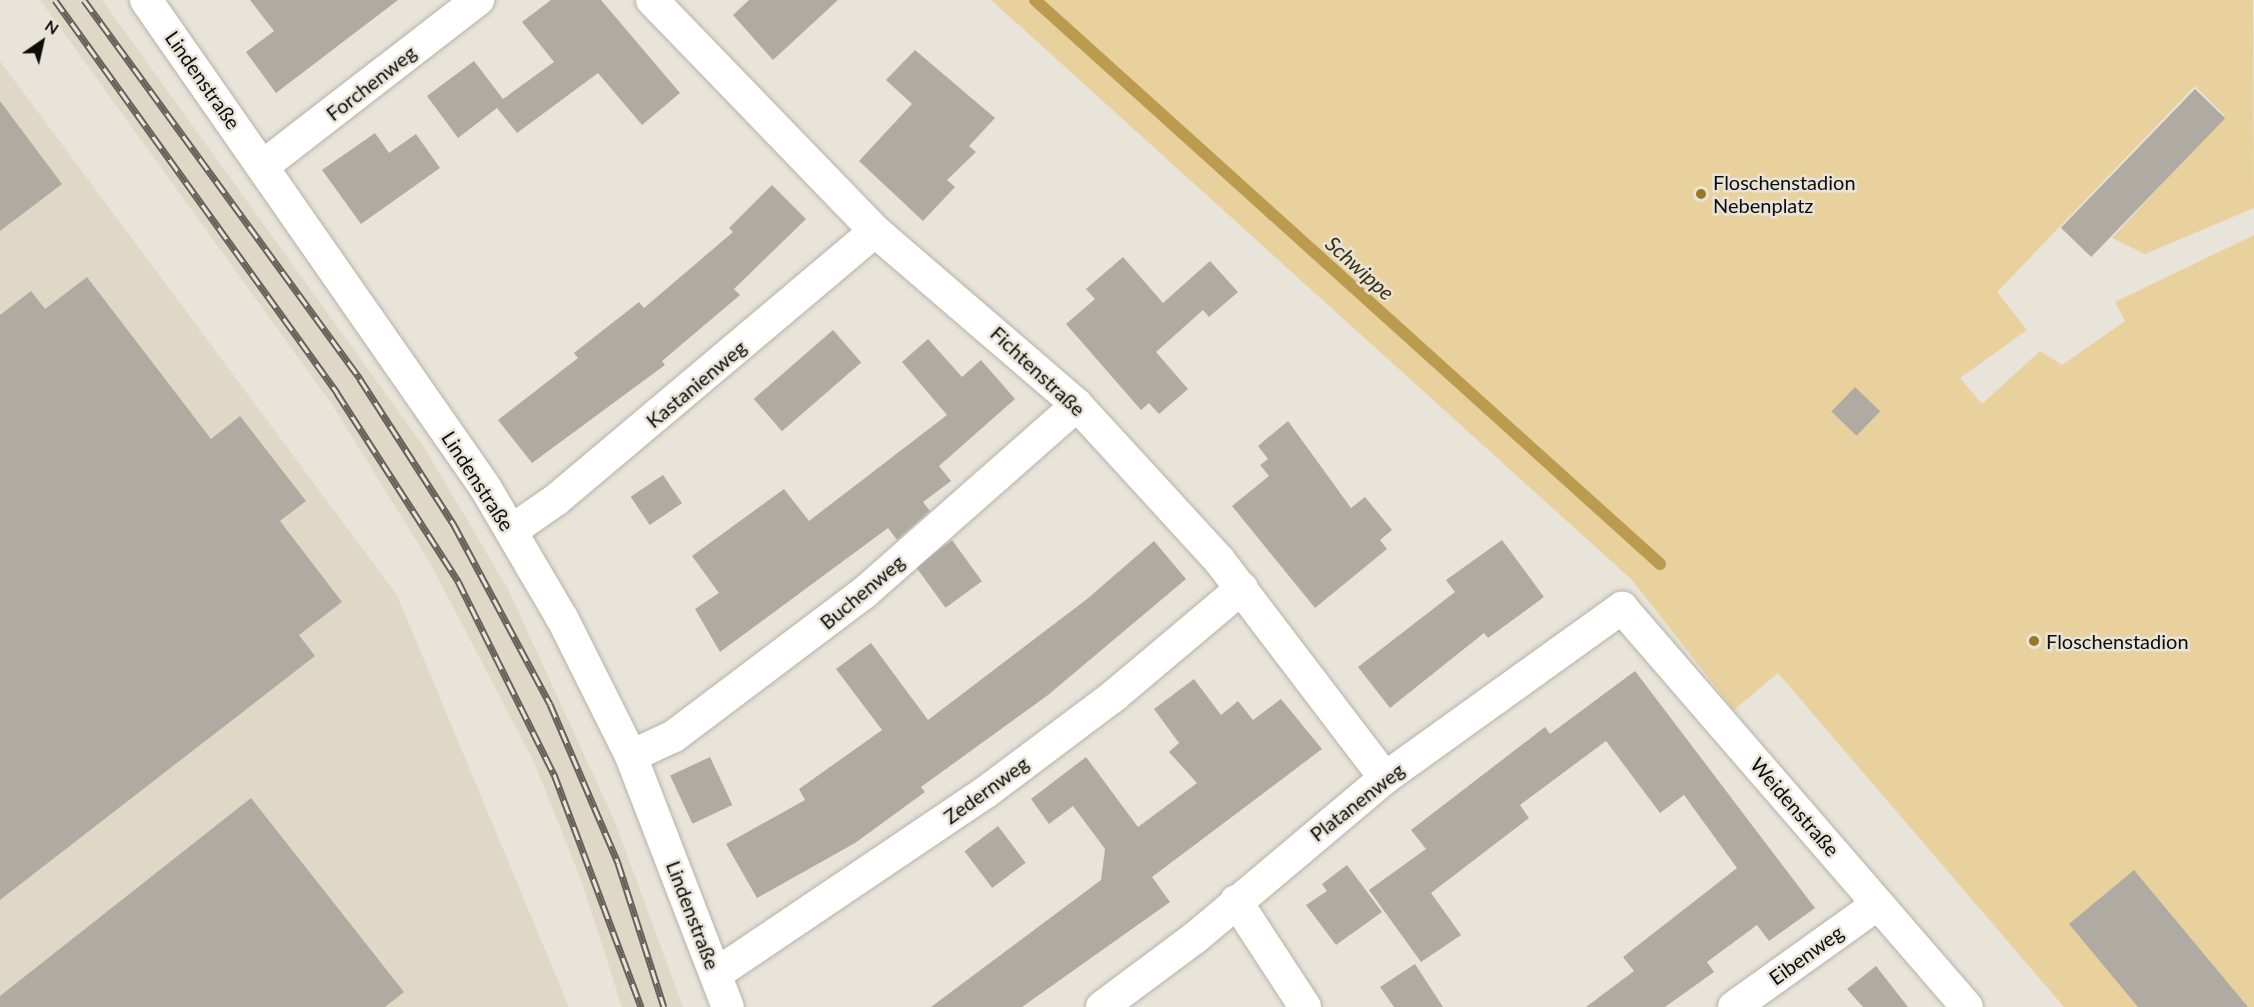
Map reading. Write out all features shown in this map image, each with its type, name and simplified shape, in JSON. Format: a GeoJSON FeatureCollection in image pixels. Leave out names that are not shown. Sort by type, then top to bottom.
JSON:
{"type":"FeatureCollection","features":[{"type":"Feature","properties":{"kind":"street","name":"Lindenstraße"},"geometry":{"type":"LineString","coordinates":[[146,0],[263,166],[511,531],[604,695],[631,756],[728,1007]]}},
{"type":"Feature","properties":{"kind":"street","name":"Forchenweg"},"geometry":{"type":"LineString","coordinates":[[263,166],[478,0]]}},
{"type":"Feature","properties":{"kind":"street","name":"Fichtenstraße"},"geometry":{"type":"LineString","coordinates":[[652,0],[874,231],[1077,405],[1242,588],[1384,778]]}},
{"type":"Feature","properties":{"kind":"street","name":"Kastanienweg"},"geometry":{"type":"LineString","coordinates":[[511,531],[557,499],[874,231]]}},
{"type":"Feature","properties":{"kind":"street","name":"Buchenweg"},"geometry":{"type":"LineString","coordinates":[[631,756],[674,736],[864,593],[1077,405]]}},
{"type":"Feature","properties":{"kind":"street","name":"Zedernweg"},"geometry":{"type":"LineString","coordinates":[[716,974],[986,792],[1115,695],[1242,588]]}},
{"type":"Feature","properties":{"kind":"street","name":"Platanenweg"},"geometry":{"type":"LineString","coordinates":[[1102,1007],[1236,901],[1384,778],[1622,608]]}},
{"type":"Feature","properties":{"kind":"street","name":"Weidenstraße"},"geometry":{"type":"LineString","coordinates":[[1622,608],[1967,1007]]}},
{"type":"Feature","properties":{"kind":"street"},"geometry":{"type":"LineString","coordinates":[[1236,901],[1305,1007]]}},
{"type":"Feature","properties":{"kind":"street","name":"Eibenweg"},"geometry":{"type":"LineString","coordinates":[[1734,1007],[1878,904]]}},
{"type":"Feature","properties":{"kind":"shaded area"},"geometry":{"type":"Polygon","coordinates":[[[40,0],[102,0],[424,447],[508,589],[615,822],[683,1007],[622,1007],[581,880],[534,762],[429,561],[331,403],[40,0]]]}},
{"type":"Feature","properties":{"kind":"shaded area"},"geometry":{"type":"Polygon","coordinates":[[[991,0],[2253,0],[2254,208],[2145,254],[2112,238],[2225,116],[2195,86],[1997,292],[2027,330],[1960,378],[1982,404],[2040,351],[2062,365],[2125,321],[2115,302],[2254,235],[2254,1007],[2064,1007],[1778,673],[1734,710],[1632,580],[991,0]]]}},
{"type":"Feature","properties":{"kind":"shaded area"},"geometry":{"type":"Polygon","coordinates":[[[0,61],[397,595],[569,1007],[0,1007],[0,61]]]}},
{"type":"Feature","properties":{"kind":"building"},"geometry":{"type":"Polygon","coordinates":[[[250,0],[398,0],[276,93],[246,52],[274,31],[250,0]]]}},
{"type":"Feature","properties":{"kind":"building"},"geometry":{"type":"Polygon","coordinates":[[[551,0],[601,0],[680,93],[642,125],[598,73],[517,133],[497,108],[458,138],[427,96],[474,61],[503,99],[554,62],[522,22],[551,0]]]}},
{"type":"Feature","properties":{"kind":"building"},"geometry":{"type":"Polygon","coordinates":[[[749,0],[838,0],[773,60],[733,15],[749,0]]]}},
{"type":"Feature","properties":{"kind":"building"},"geometry":{"type":"Polygon","coordinates":[[[915,50],[995,118],[969,146],[976,152],[947,180],[955,187],[923,221],[859,161],[912,104],[886,80],[915,50]]]}},
{"type":"Feature","properties":{"kind":"building"},"geometry":{"type":"Polygon","coordinates":[[[2195,89],[2225,118],[2091,257],[2061,228],[2195,89]]]}},
{"type":"Feature","properties":{"kind":"building"},"geometry":{"type":"Polygon","coordinates":[[[0,101],[62,184],[0,231],[0,101]]]}},
{"type":"Feature","properties":{"kind":"building"},"geometry":{"type":"Polygon","coordinates":[[[375,133],[389,153],[416,134],[440,168],[361,224],[322,170],[375,133]]]}},
{"type":"Feature","properties":{"kind":"building"},"geometry":{"type":"Polygon","coordinates":[[[772,185],[806,219],[734,289],[740,295],[662,361],[665,365],[532,463],[498,420],[578,358],[574,353],[639,302],[644,308],[733,232],[729,228],[772,185]]]}},
{"type":"Feature","properties":{"kind":"building"},"geometry":{"type":"Polygon","coordinates":[[[1123,257],[1163,303],[1210,261],[1238,292],[1209,317],[1203,310],[1156,352],[1188,389],[1159,414],[1149,403],[1141,410],[1066,324],[1095,299],[1086,289],[1123,257]]]}},
{"type":"Feature","properties":{"kind":"building"},"geometry":{"type":"Polygon","coordinates":[[[87,277],[211,439],[240,416],[306,501],[280,521],[342,602],[299,635],[315,656],[0,900],[0,315],[31,291],[45,309],[87,277]]]}},
{"type":"Feature","properties":{"kind":"building"},"geometry":{"type":"Polygon","coordinates":[[[833,330],[861,362],[782,431],[754,399],[833,330]]]}},
{"type":"Feature","properties":{"kind":"building"},"geometry":{"type":"Polygon","coordinates":[[[928,339],[962,377],[981,360],[1015,399],[939,466],[951,481],[923,502],[930,511],[897,540],[888,528],[720,652],[695,609],[719,593],[692,556],[784,489],[809,521],[947,415],[902,362],[928,339]]]}},
{"type":"Feature","properties":{"kind":"building"},"geometry":{"type":"Polygon","coordinates":[[[1855,387],[1880,411],[1857,436],[1831,411],[1855,387]]]}},
{"type":"Feature","properties":{"kind":"building"},"geometry":{"type":"Polygon","coordinates":[[[1288,421],[1351,508],[1365,497],[1392,530],[1380,540],[1387,549],[1315,608],[1232,506],[1269,476],[1260,465],[1268,459],[1258,446],[1288,421]]]}},
{"type":"Feature","properties":{"kind":"building"},"geometry":{"type":"Polygon","coordinates":[[[663,475],[682,503],[650,525],[631,497],[663,475]]]}},
{"type":"Feature","properties":{"kind":"building"},"geometry":{"type":"Polygon","coordinates":[[[952,540],[982,581],[946,608],[916,566],[952,540]]]}},
{"type":"Feature","properties":{"kind":"building"},"geometry":{"type":"Polygon","coordinates":[[[1502,540],[1544,597],[1488,638],[1484,633],[1390,708],[1358,667],[1455,592],[1446,580],[1502,540]]]}},
{"type":"Feature","properties":{"kind":"building"},"geometry":{"type":"Polygon","coordinates":[[[1154,541],[1186,579],[1048,695],[921,787],[925,792],[855,843],[757,898],[726,844],[805,800],[799,789],[882,730],[836,669],[871,643],[928,720],[1087,599],[1154,541]]]}},
{"type":"Feature","properties":{"kind":"building"},"geometry":{"type":"Polygon","coordinates":[[[1635,671],[1815,908],[1769,941],[1757,925],[1707,962],[1714,972],[1665,1007],[1586,1007],[1634,971],[1623,957],[1737,868],[1684,795],[1660,813],[1606,741],[1520,805],[1529,818],[1431,893],[1461,935],[1421,962],[1369,890],[1426,849],[1411,830],[1545,727],[1550,734],[1635,671]]]}},
{"type":"Feature","properties":{"kind":"building"},"geometry":{"type":"Polygon","coordinates":[[[1194,679],[1221,715],[1238,701],[1253,720],[1281,699],[1322,749],[1152,877],[1170,902],[1022,1007],[931,1007],[1101,880],[1105,849],[1073,806],[1049,824],[1031,799],[1086,757],[1138,827],[1197,783],[1169,752],[1179,743],[1154,709],[1194,679]]]}},
{"type":"Feature","properties":{"kind":"building"},"geometry":{"type":"Polygon","coordinates":[[[710,757],[732,805],[693,824],[670,776],[710,757]]]}},
{"type":"Feature","properties":{"kind":"building"},"geometry":{"type":"Polygon","coordinates":[[[251,798],[404,992],[385,1007],[0,1007],[0,996],[251,798]]]}},
{"type":"Feature","properties":{"kind":"building"},"geometry":{"type":"Polygon","coordinates":[[[998,826],[1026,863],[992,888],[964,851],[998,826]]]}},
{"type":"Feature","properties":{"kind":"building"},"geometry":{"type":"Polygon","coordinates":[[[1347,865],[1382,912],[1336,945],[1306,905],[1327,891],[1322,884],[1347,865]]]}},
{"type":"Feature","properties":{"kind":"building"},"geometry":{"type":"Polygon","coordinates":[[[2134,870],[2248,1007],[2138,1007],[2069,924],[2134,870]]]}},
{"type":"Feature","properties":{"kind":"building"},"geometry":{"type":"Polygon","coordinates":[[[1415,964],[1443,1007],[1394,1007],[1380,987],[1415,964]]]}},
{"type":"Feature","properties":{"kind":"building"},"geometry":{"type":"Polygon","coordinates":[[[1876,966],[1908,1007],[1863,1007],[1847,989],[1876,966]]]}},
{"type":"Feature","properties":{"kind":"waterway","name":"Schwippe"},"geometry":{"type":"LineString","coordinates":[[1035,0],[1660,564]]}},
{"type":"Feature","properties":{"kind":"railway"},"geometry":{"type":"LineString","coordinates":[[55,0],[337,393],[458,581],[554,774],[641,1007]]}},
{"type":"Feature","properties":{"kind":"railway"},"geometry":{"type":"LineString","coordinates":[[84,0],[360,379],[454,525],[550,704],[618,863],[664,1007]]}},
{"type":"Feature","properties":{"kind":"place","name":"Floschenstadion Nebenplatz"},"geometry":{"type":"Point","coordinates":[1701,194]}},
{"type":"Feature","properties":{"kind":"place","name":"Floschenstadion"},"geometry":{"type":"Point","coordinates":[2034,641]}}]}
